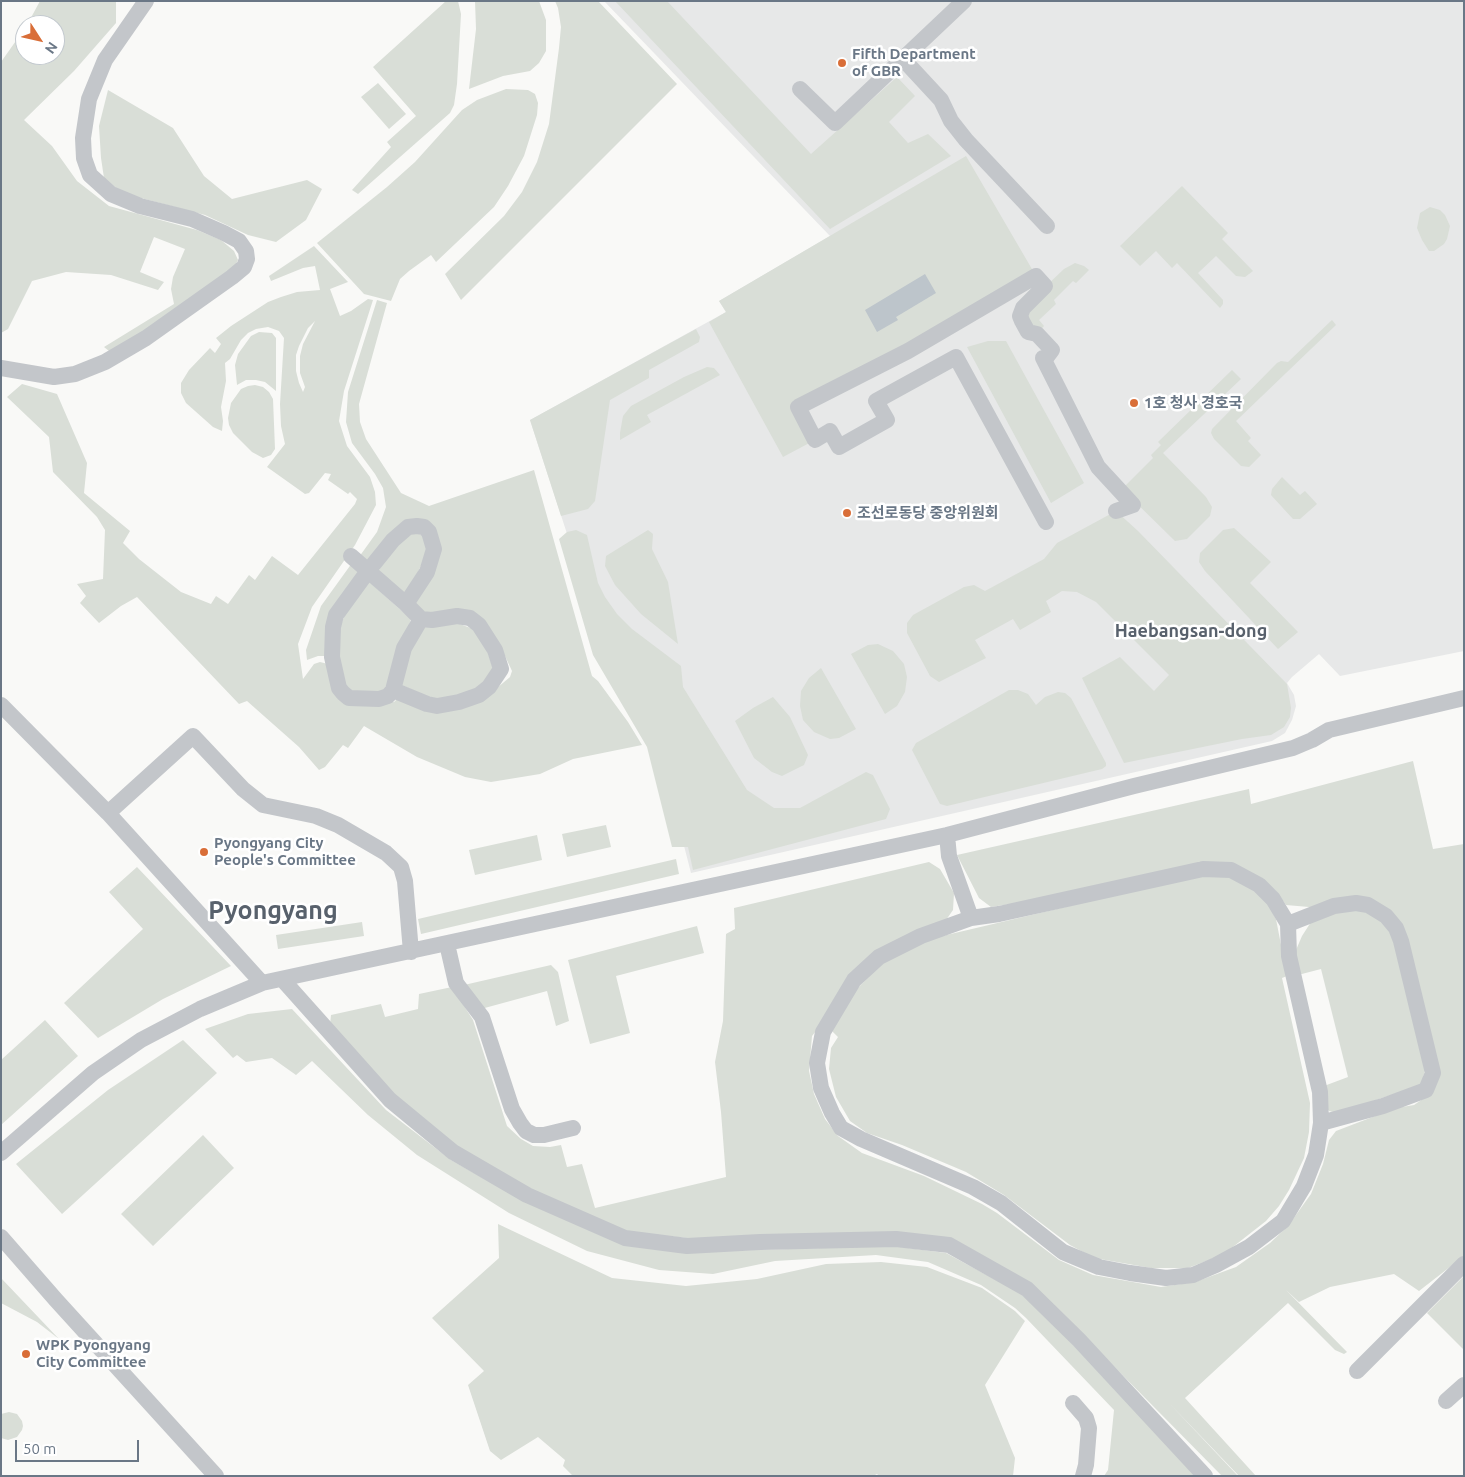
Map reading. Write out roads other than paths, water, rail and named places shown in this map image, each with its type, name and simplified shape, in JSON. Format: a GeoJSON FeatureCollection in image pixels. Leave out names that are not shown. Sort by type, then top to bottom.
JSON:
{"type":"FeatureCollection","features":[{"type":"Feature","properties":{"kind":"street"},"geometry":{"type":"LineString","coordinates":[[1,368],[54,378],[75,374],[105,362],[146,338],[244,267],[247,259],[246,251],[239,241],[192,219],[140,206],[111,194],[90,175],[84,158],[83,138],[89,99],[104,60],[146,1]]}},
{"type":"Feature","properties":{"kind":"street"},"geometry":{"type":"LineString","coordinates":[[800,89],[835,123],[964,1]]}},
{"type":"Feature","properties":{"kind":"street"},"geometry":{"type":"LineString","coordinates":[[903,59],[941,100],[951,122],[966,140],[1047,226]]}},
{"type":"Feature","properties":{"kind":"street"},"geometry":{"type":"LineString","coordinates":[[1046,522],[956,357],[876,401],[887,420],[839,447],[830,431],[815,440],[798,407],[908,351],[1036,276],[1045,286],[1024,308],[1020,316],[1028,332],[1037,334],[1052,350],[1046,358],[1043,358],[1098,467],[1133,505],[1116,511]]}},
{"type":"Feature","properties":{"kind":"street"},"geometry":{"type":"LineString","coordinates":[[406,604],[422,581],[432,560],[433,541],[430,532],[424,527],[408,527],[393,540],[368,570],[336,615],[333,627],[332,657],[339,688],[349,698],[379,699],[388,696],[393,690],[404,648],[421,619]]}},
{"type":"Feature","properties":{"kind":"street"},"geometry":{"type":"LineString","coordinates":[[351,556],[421,619],[432,620],[457,616],[470,618],[479,625],[495,650],[500,669],[490,687],[479,694],[459,702],[437,706],[427,704],[393,690]]}},
{"type":"Feature","properties":{"kind":"street"},"geometry":{"type":"LineString","coordinates":[[1,1153],[93,1073],[141,1040],[200,1009],[262,983],[947,834],[1293,748],[1329,730],[1464,698]]}},
{"type":"Feature","properties":{"kind":"street"},"geometry":{"type":"LineString","coordinates":[[1,706],[113,819],[262,983]]}},
{"type":"Feature","properties":{"kind":"street"},"geometry":{"type":"LineString","coordinates":[[113,819],[193,736],[243,789],[263,805],[316,816],[338,825],[386,853],[401,867],[405,881],[411,952]]}},
{"type":"Feature","properties":{"kind":"street"},"geometry":{"type":"LineString","coordinates":[[947,834],[949,856],[971,918]]}},
{"type":"Feature","properties":{"kind":"street"},"geometry":{"type":"LineString","coordinates":[[1203,869],[1231,870],[1259,885],[1272,899],[1288,924],[1289,956],[1320,1092],[1321,1123],[1316,1155],[1304,1186],[1283,1221],[1249,1247],[1193,1275],[1166,1278],[1130,1274],[1099,1267],[1063,1252],[994,1199],[973,1187],[861,1139],[841,1128],[832,1114],[821,1088],[817,1063],[823,1032],[854,980],[879,957],[921,936],[971,918],[999,914],[1203,869]]}},
{"type":"Feature","properties":{"kind":"street"},"geometry":{"type":"LineString","coordinates":[[1288,924],[1334,906],[1356,903],[1368,905],[1386,916],[1396,928],[1401,942],[1433,1073],[1426,1090],[1383,1106],[1321,1123]]}},
{"type":"Feature","properties":{"kind":"street"},"geometry":{"type":"LineString","coordinates":[[447,944],[456,983],[482,1017],[512,1109],[520,1123],[526,1131],[534,1135],[544,1136],[573,1128]]}},
{"type":"Feature","properties":{"kind":"street"},"geometry":{"type":"LineString","coordinates":[[282,979],[390,1100],[453,1152],[527,1195],[625,1238],[687,1246],[760,1242],[896,1239],[950,1245],[1028,1289],[1080,1340],[1205,1476]]}},
{"type":"Feature","properties":{"kind":"street"},"geometry":{"type":"LineString","coordinates":[[1,1237],[216,1476]]}},
{"type":"Feature","properties":{"kind":"street"},"geometry":{"type":"LineString","coordinates":[[1356,1371],[1464,1264]]}},
{"type":"Feature","properties":{"kind":"street"},"geometry":{"type":"LineString","coordinates":[[1446,1401],[1464,1386]]}},
{"type":"Feature","properties":{"kind":"street"},"geometry":{"type":"LineString","coordinates":[[1073,1403],[1086,1418],[1089,1428],[1086,1465],[1083,1476]]}},
{"type":"Feature","properties":{"kind":"place","name":"Fifth Department of GBR"},"geometry":{"type":"Point","coordinates":[842,63]}},
{"type":"Feature","properties":{"kind":"place","name":"1호 청사 경호국"},"geometry":{"type":"Point","coordinates":[1134,403]}},
{"type":"Feature","properties":{"kind":"place","name":"조선로동당 중앙위원회"},"geometry":{"type":"Point","coordinates":[847,513]}},
{"type":"Feature","properties":{"kind":"place","name":"Pyongyang City People's Committee"},"geometry":{"type":"Point","coordinates":[204,852]}},
{"type":"Feature","properties":{"kind":"place","name":"WPK Pyongyang City Committee"},"geometry":{"type":"Point","coordinates":[26,1354]}},
{"type":"Feature","properties":{"kind":"district","name":"Haebangsan-dong"},"geometry":{"type":"Point","coordinates":[1191,631]}},
{"type":"Feature","properties":{"kind":"district","name":"Pyongyang"},"geometry":{"type":"Point","coordinates":[273,911]}}]}
